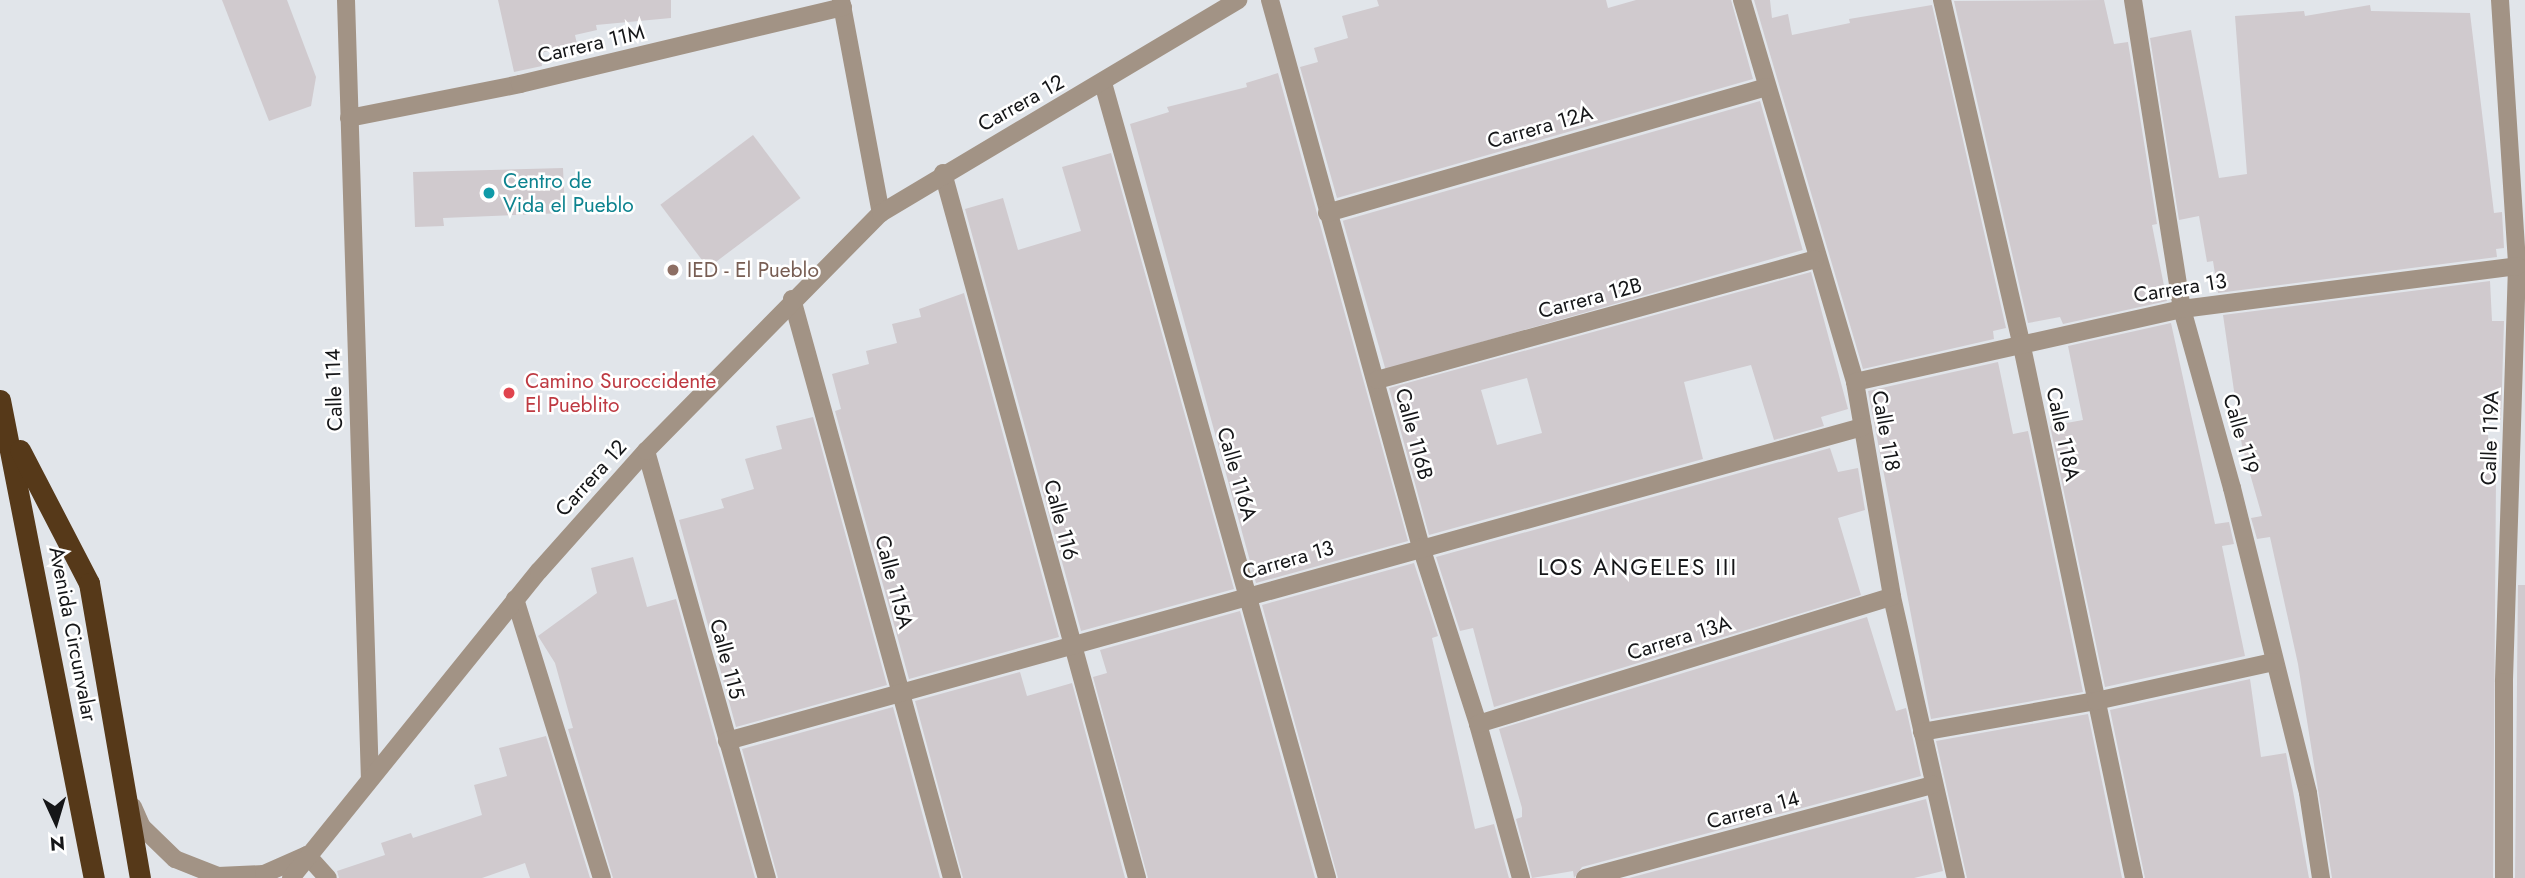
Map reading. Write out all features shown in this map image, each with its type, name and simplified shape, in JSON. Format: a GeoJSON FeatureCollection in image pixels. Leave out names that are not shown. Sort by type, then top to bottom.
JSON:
{"type":"FeatureCollection","features":[{"type":"Feature","properties":{"kind":"highway","name":"Avenida Circunvalar"},"geometry":{"type":"LineString","coordinates":[[0,400],[9,428],[93,877]]}},
{"type":"Feature","properties":{"kind":"highway"},"geometry":{"type":"LineString","coordinates":[[9,428],[89,583],[139,875]]}},
{"type":"Feature","properties":{"kind":"street","name":"Calle 114"},"geometry":{"type":"LineString","coordinates":[[346,0],[370,779]]}},
{"type":"Feature","properties":{"kind":"street","name":"Carrera 12"},"geometry":{"type":"LineString","coordinates":[[291,878],[515,599],[646,451],[792,299],[881,213],[943,173],[1103,83],[1238,0]]}},
{"type":"Feature","properties":{"kind":"street","name":"Calle 116B"},"geometry":{"type":"LineString","coordinates":[[1270,0],[1421,547],[1478,724],[1521,878]]}},
{"type":"Feature","properties":{"kind":"street","name":"Calle 118"},"geometry":{"type":"LineString","coordinates":[[1742,0],[1815,259],[1855,382],[1892,597],[1956,878]]}},
{"type":"Feature","properties":{"kind":"street","name":"Calle 118A"},"geometry":{"type":"LineString","coordinates":[[1942,0],[2021,342],[2134,878]]}},
{"type":"Feature","properties":{"kind":"street","name":"Calle 119"},"geometry":{"type":"LineString","coordinates":[[2133,0],[2182,309],[2232,488],[2273,662],[2308,793],[2321,878]]}},
{"type":"Feature","properties":{"kind":"street","name":"Calle 119A"},"geometry":{"type":"LineString","coordinates":[[2500,0],[2517,266],[2504,682],[2504,878]]}},
{"type":"Feature","properties":{"kind":"street","name":"Carrera 11M"},"geometry":{"type":"LineString","coordinates":[[349,118],[520,84],[842,4]]}},
{"type":"Feature","properties":{"kind":"street"},"geometry":{"type":"LineString","coordinates":[[842,4],[881,213]]}},
{"type":"Feature","properties":{"kind":"street","name":"Calle 116A"},"geometry":{"type":"LineString","coordinates":[[1103,83],[1327,878]]}},
{"type":"Feature","properties":{"kind":"street","name":"Carrera 12A"},"geometry":{"type":"LineString","coordinates":[[1327,213],[1766,87]]}},
{"type":"Feature","properties":{"kind":"street","name":"Calle 116"},"geometry":{"type":"LineString","coordinates":[[943,173],[1137,878]]}},
{"type":"Feature","properties":{"kind":"street","name":"Carrera 12B"},"geometry":{"type":"LineString","coordinates":[[1377,380],[1815,259]]}},
{"type":"Feature","properties":{"kind":"street","name":"Carrera 13"},"geometry":{"type":"LineString","coordinates":[[1855,382],[2021,342],[2182,309],[2517,266]]}},
{"type":"Feature","properties":{"kind":"street","name":"Calle 115A"},"geometry":{"type":"LineString","coordinates":[[792,299],[952,878]]}},
{"type":"Feature","properties":{"kind":"street","name":"Carrera 13"},"geometry":{"type":"LineString","coordinates":[[726,741],[1861,427]]}},
{"type":"Feature","properties":{"kind":"street","name":"Calle 115"},"geometry":{"type":"LineString","coordinates":[[646,451],[767,878]]}},
{"type":"Feature","properties":{"kind":"street","name":"Carrera 13A"},"geometry":{"type":"LineString","coordinates":[[1478,724],[1892,597]]}},
{"type":"Feature","properties":{"kind":"street"},"geometry":{"type":"LineString","coordinates":[[515,599],[603,878]]}},
{"type":"Feature","properties":{"kind":"street"},"geometry":{"type":"LineString","coordinates":[[1922,732],[2096,701],[2273,662]]}},
{"type":"Feature","properties":{"kind":"street","name":"Carrera 12"},"geometry":{"type":"LineString","coordinates":[[124,785],[142,827],[175,859],[218,876],[264,874],[307,855]]}},
{"type":"Feature","properties":{"kind":"street","name":"Carrera 14"},"geometry":{"type":"LineString","coordinates":[[1585,878],[1933,785]]}},
{"type":"Feature","properties":{"kind":"street"},"geometry":{"type":"LineString","coordinates":[[307,855],[327,878]]}},
{"type":"Feature","properties":{"kind":"building"},"geometry":{"type":"Polygon","coordinates":[[[222,0],[287,0],[316,77],[311,106],[269,121],[222,0]]]}},
{"type":"Feature","properties":{"kind":"building"},"geometry":{"type":"Polygon","coordinates":[[[498,0],[671,0],[671,18],[596,25],[597,30],[575,35],[577,44],[540,53],[542,66],[514,72],[498,0]]]}},
{"type":"Feature","properties":{"kind":"building"},"geometry":{"type":"Polygon","coordinates":[[[1377,0],[1606,0],[1608,8],[1636,0],[1731,0],[1753,79],[1337,198],[1300,67],[1318,62],[1314,48],[1348,38],[1342,16],[1379,6],[1377,0]]]}},
{"type":"Feature","properties":{"kind":"building"},"geometry":{"type":"Polygon","coordinates":[[[1754,0],[1770,0],[1772,18],[1788,14],[1792,35],[1850,23],[1849,19],[1932,5],[2006,328],[1993,331],[1994,339],[1863,369],[1754,0]]]}},
{"type":"Feature","properties":{"kind":"building"},"geometry":{"type":"Polygon","coordinates":[[[2104,0],[2114,44],[2128,42],[2157,224],[2152,225],[2167,301],[2063,324],[2060,317],[2028,323],[1954,1],[2104,0]]]}},
{"type":"Feature","properties":{"kind":"building"},"geometry":{"type":"Polygon","coordinates":[[[2370,5],[2371,11],[2470,13],[2494,213],[2502,212],[2504,248],[2496,249],[2497,257],[2218,293],[2213,261],[2207,262],[2199,216],[2179,220],[2150,38],[2191,30],[2219,178],[2247,174],[2235,16],[2304,11],[2305,16],[2370,5]]]}},
{"type":"Feature","properties":{"kind":"building"},"geometry":{"type":"Polygon","coordinates":[[[1278,73],[1408,541],[1256,583],[1130,124],[1169,112],[1167,107],[1247,87],[1246,83],[1278,73]]]}},
{"type":"Feature","properties":{"kind":"building"},"geometry":{"type":"Polygon","coordinates":[[[1760,101],[1803,250],[1386,370],[1343,221],[1760,101]]]}},
{"type":"Feature","properties":{"kind":"building"},"geometry":{"type":"Polygon","coordinates":[[[753,135],[801,198],[708,268],[660,205],[753,135]]]}},
{"type":"Feature","properties":{"kind":"building"},"geometry":{"type":"Polygon","coordinates":[[[1111,153],[1234,589],[1081,631],[965,209],[1003,198],[1018,250],[1081,231],[1062,167],[1111,153]]]}},
{"type":"Feature","properties":{"kind":"building","name":"Centro de Vida el Pueblo"},"geometry":{"type":"Polygon","coordinates":[[[563,168],[565,213],[443,218],[444,226],[415,227],[413,172],[563,168]]]}},
{"type":"Feature","properties":{"kind":"building"},"geometry":{"type":"Polygon","coordinates":[[[1811,272],[1848,409],[1821,417],[1824,426],[1774,440],[1751,365],[1684,382],[1703,459],[1429,535],[1389,388],[1811,272]],[[1527,378],[1481,390],[1497,445],[1542,433],[1527,378]]]}},
{"type":"Feature","properties":{"kind":"building"},"geometry":{"type":"Polygon","coordinates":[[[2490,281],[2492,321],[2504,321],[2501,420],[2487,419],[2491,478],[2496,478],[2493,878],[2332,878],[2298,664],[2270,537],[2257,539],[2251,518],[2262,516],[2242,446],[2223,315],[2490,281]]]}},
{"type":"Feature","properties":{"kind":"building"},"geometry":{"type":"Polygon","coordinates":[[[964,293],[1059,637],[909,679],[835,411],[841,409],[832,374],[869,364],[866,351],[897,343],[892,324],[921,317],[919,309],[964,293]]]}},
{"type":"Feature","properties":{"kind":"building"},"geometry":{"type":"Polygon","coordinates":[[[2171,323],[2215,524],[2229,522],[2234,544],[2222,546],[2245,656],[2105,687],[2050,426],[2083,420],[2068,346],[2171,323]]]}},
{"type":"Feature","properties":{"kind":"building"},"geometry":{"type":"Polygon","coordinates":[[[1998,362],[2013,434],[2028,431],[2083,692],[1931,719],[1868,391],[1998,362]]]}},
{"type":"Feature","properties":{"kind":"building"},"geometry":{"type":"Polygon","coordinates":[[[813,417],[887,685],[736,727],[679,520],[724,508],[721,499],[754,489],[745,459],[782,449],[776,426],[813,417]]]}},
{"type":"Feature","properties":{"kind":"building"},"geometry":{"type":"Polygon","coordinates":[[[1830,448],[1838,472],[1858,468],[1865,510],[1838,518],[1861,595],[1494,707],[1473,628],[1460,631],[1436,557],[1830,448]]]}},
{"type":"Feature","properties":{"kind":"building"},"geometry":{"type":"Polygon","coordinates":[[[633,557],[647,607],[676,599],[755,878],[613,878],[568,729],[573,728],[555,663],[538,636],[597,593],[591,568],[633,557]]]}},
{"type":"Feature","properties":{"kind":"building"},"geometry":{"type":"Polygon","coordinates":[[[1414,563],[1438,636],[1432,638],[1475,829],[1494,824],[1509,878],[1338,878],[1262,605],[1414,563]]]}},
{"type":"Feature","properties":{"kind":"building"},"geometry":{"type":"Polygon","coordinates":[[[2518,585],[2525,585],[2525,878],[2515,878],[2518,585]]]}},
{"type":"Feature","properties":{"kind":"building"},"geometry":{"type":"Polygon","coordinates":[[[1240,611],[1315,878],[1148,878],[1093,677],[1107,673],[1100,650],[1240,611]]]}},
{"type":"Feature","properties":{"kind":"building"},"geometry":{"type":"Polygon","coordinates":[[[1867,617],[1896,711],[1906,708],[1921,776],[1582,867],[1574,878],[1573,871],[1532,878],[1516,819],[1522,817],[1522,808],[1499,729],[1867,617]]]}},
{"type":"Feature","properties":{"kind":"building"},"geometry":{"type":"Polygon","coordinates":[[[1020,672],[1027,696],[1072,683],[1125,878],[963,878],[915,701],[1020,672]]]}},
{"type":"Feature","properties":{"kind":"building"},"geometry":{"type":"Polygon","coordinates":[[[2250,679],[2261,757],[2286,753],[2309,878],[2145,878],[2110,710],[2250,679]]]}},
{"type":"Feature","properties":{"kind":"building"},"geometry":{"type":"Polygon","coordinates":[[[893,707],[940,878],[778,878],[742,749],[893,707]]]}},
{"type":"Feature","properties":{"kind":"building"},"geometry":{"type":"Polygon","coordinates":[[[2088,714],[2122,878],[1967,878],[1936,741],[2088,714]]]}},
{"type":"Feature","properties":{"kind":"building"},"geometry":{"type":"Polygon","coordinates":[[[546,736],[590,878],[530,878],[525,863],[482,878],[339,878],[337,871],[385,855],[381,843],[411,833],[413,838],[482,815],[474,785],[507,776],[499,748],[546,736]]]}},
{"type":"Feature","properties":{"kind":"building"},"geometry":{"type":"Polygon","coordinates":[[[1926,799],[1943,871],[1914,878],[1629,878],[1926,799]]]}},
{"type":"Feature","properties":{"kind":"place","name":"Centro de Vida el Pueblo"},"geometry":{"type":"Point","coordinates":[489,193]}},
{"type":"Feature","properties":{"kind":"place","name":"IED - El Pueblo"},"geometry":{"type":"Point","coordinates":[673,270]}},
{"type":"Feature","properties":{"kind":"place","name":"Camino Suroccidente El Pueblito"},"geometry":{"type":"Point","coordinates":[509,393]}},
{"type":"Feature","properties":{"kind":"district","name":"LOS ANGELES III"},"geometry":{"type":"Point","coordinates":[1638,567]}}]}
